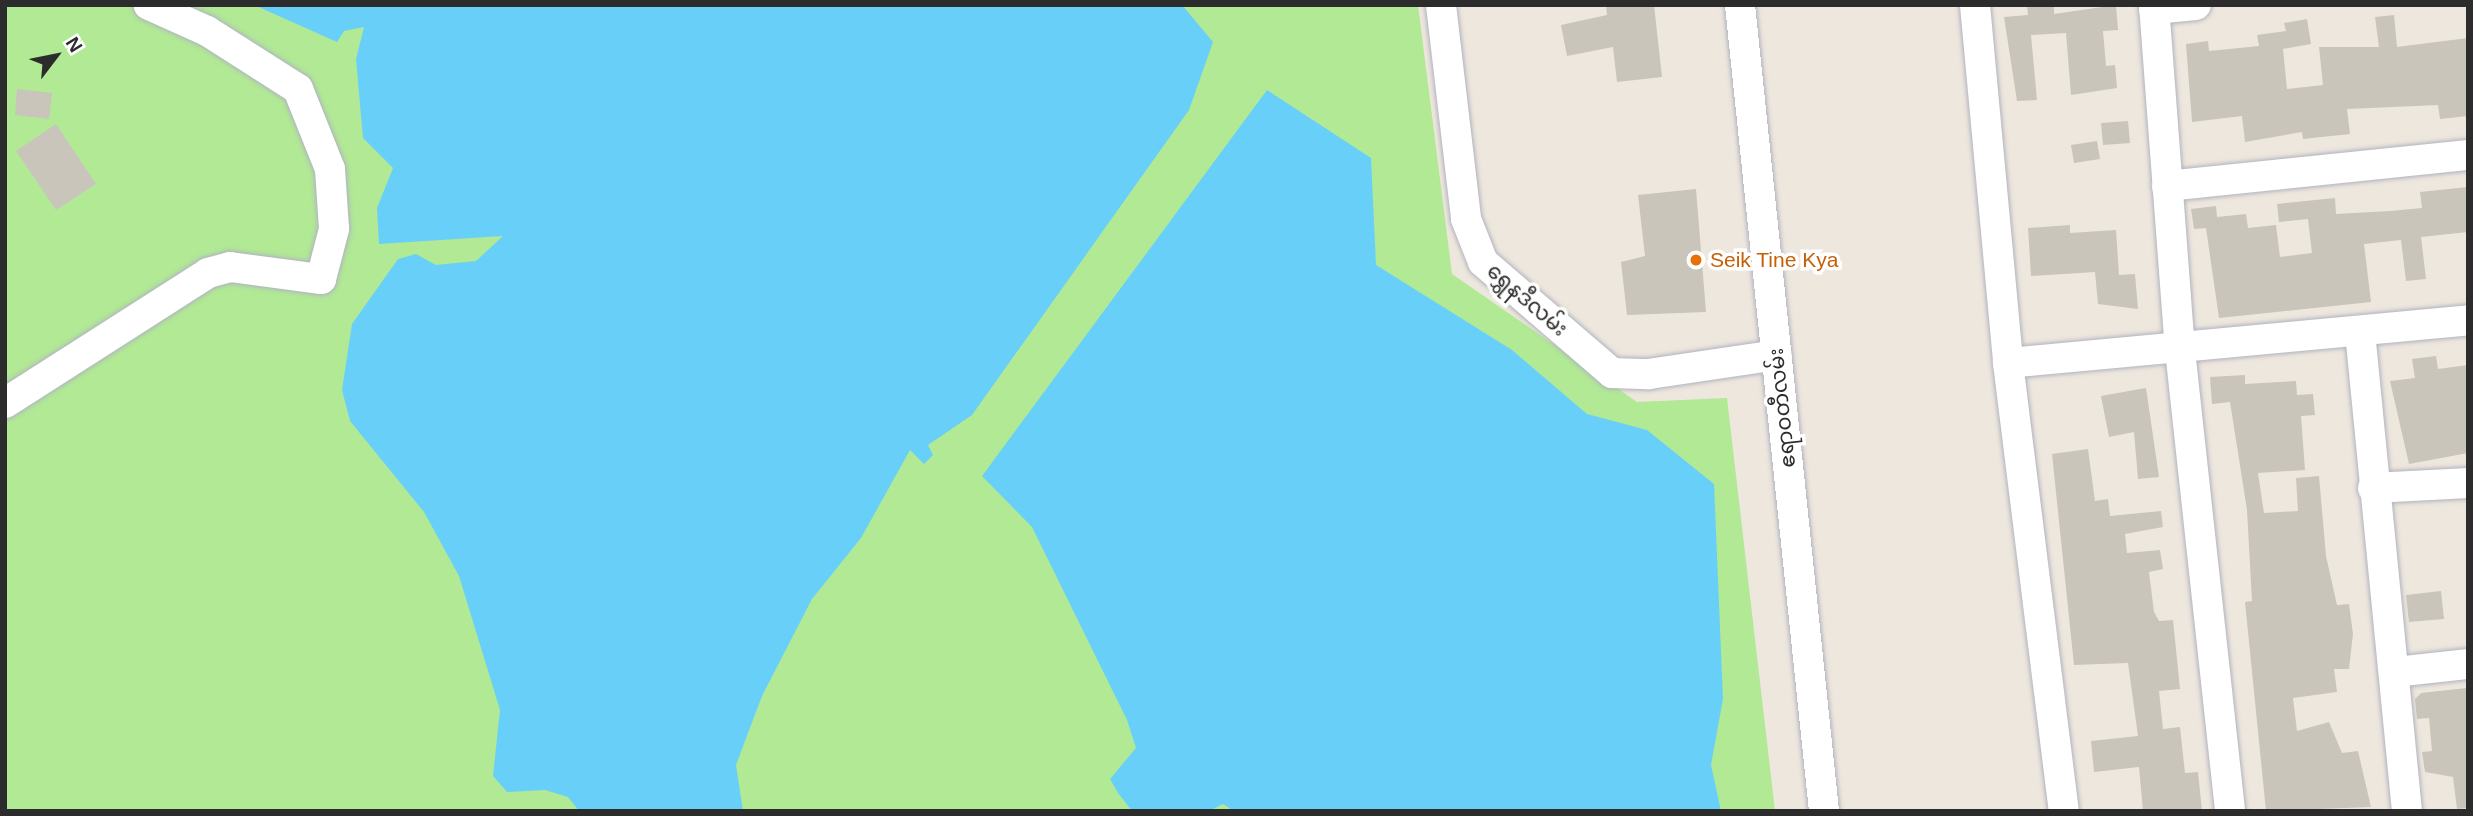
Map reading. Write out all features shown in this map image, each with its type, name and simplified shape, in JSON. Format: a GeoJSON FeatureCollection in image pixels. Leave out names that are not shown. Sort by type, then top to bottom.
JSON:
{"type":"FeatureCollection","features":[{"type":"Feature","properties":{"kind":"street"},"geometry":{"type":"LineString","coordinates":[[5,403],[208,273],[230,267],[321,279],[334,229],[330,169],[298,89],[207,31],[149,5]]}},
{"type":"Feature","properties":{"kind":"street","name":"ရွှေနဒီလမ်း"},"geometry":{"type":"LineString","coordinates":[[1441,5],[1466,219],[1483,262],[1612,373],[1649,374],[1777,355]]}},
{"type":"Feature","properties":{"kind":"street","name":"ဧရာဝတီလမ်း"},"geometry":{"type":"LineString","coordinates":[[1740,5],[1824,811]]}},
{"type":"Feature","properties":{"kind":"street"},"geometry":{"type":"LineString","coordinates":[[1975,5],[2008,362],[2064,811]]}},
{"type":"Feature","properties":{"kind":"street"},"geometry":{"type":"LineString","coordinates":[[2196,5],[2154,7],[2180,350],[2230,811]]}},
{"type":"Feature","properties":{"kind":"street"},"geometry":{"type":"LineString","coordinates":[[2167,186],[2468,155]]}},
{"type":"Feature","properties":{"kind":"street"},"geometry":{"type":"LineString","coordinates":[[2008,362],[2180,350],[2468,320]]}},
{"type":"Feature","properties":{"kind":"street"},"geometry":{"type":"LineString","coordinates":[[2360,331],[2373,488],[2395,672],[2407,811]]}},
{"type":"Feature","properties":{"kind":"street"},"geometry":{"type":"LineString","coordinates":[[2373,488],[2468,483]]}},
{"type":"Feature","properties":{"kind":"street"},"geometry":{"type":"LineString","coordinates":[[2395,672],[2468,664]]}},
{"type":"Feature","properties":{"kind":"green space"},"geometry":{"type":"Polygon","coordinates":[[[5,5],[1418,5],[1452,274],[1637,402],[1727,398],[1775,811],[5,811],[5,5]]]}},
{"type":"Feature","properties":{"kind":"water"},"geometry":{"type":"Polygon","coordinates":[[[254,5],[1182,5],[1213,42],[1189,110],[972,415],[928,445],[933,455],[924,464],[910,450],[861,538],[812,599],[762,696],[736,765],[743,811],[579,811],[568,797],[545,790],[507,792],[493,776],[500,710],[459,576],[424,512],[350,421],[342,390],[352,324],[398,259],[416,254],[436,265],[476,261],[503,236],[379,244],[377,208],[393,168],[363,138],[356,59],[364,27],[344,31],[337,42],[254,5]]]}},
{"type":"Feature","properties":{"kind":"water"},"geometry":{"type":"Polygon","coordinates":[[[1267,90],[1371,158],[1376,265],[1512,350],[1587,414],[1647,430],[1714,484],[1723,699],[1711,765],[1721,811],[1234,811],[1223,804],[1209,811],[1132,811],[1118,793],[1110,779],[1136,748],[1127,720],[1032,527],[982,476],[1267,90]]]}},
{"type":"Feature","properties":{"kind":"building"},"geometry":{"type":"Polygon","coordinates":[[[1606,5],[1654,5],[1662,77],[1617,82],[1613,47],[1567,56],[1561,25],[1607,15],[1606,5]]]}},
{"type":"Feature","properties":{"kind":"building"},"geometry":{"type":"Polygon","coordinates":[[[2027,5],[2054,5],[2054,14],[2116,5],[2118,30],[2103,31],[2106,66],[2115,65],[2117,88],[2071,95],[2066,33],[2031,35],[2037,100],[2017,101],[2004,17],[2028,15],[2027,5]]]}},
{"type":"Feature","properties":{"kind":"building"},"geometry":{"type":"Polygon","coordinates":[[[2394,15],[2397,47],[2468,38],[2468,116],[2440,119],[2438,105],[2347,109],[2350,134],[2303,139],[2302,132],[2245,142],[2242,116],[2192,122],[2186,44],[2208,41],[2209,51],[2259,46],[2257,35],[2286,31],[2284,23],[2307,19],[2311,44],[2283,49],[2287,89],[2323,85],[2319,47],[2379,47],[2375,17],[2394,15]]]}},
{"type":"Feature","properties":{"kind":"building"},"geometry":{"type":"Polygon","coordinates":[[[17,89],[52,93],[49,119],[15,115],[17,89]]]}},
{"type":"Feature","properties":{"kind":"building"},"geometry":{"type":"Polygon","coordinates":[[[2128,121],[2130,143],[2103,145],[2101,123],[2128,121]]]}},
{"type":"Feature","properties":{"kind":"building"},"geometry":{"type":"Polygon","coordinates":[[[56,124],[96,184],[56,210],[16,151],[56,124]]]}},
{"type":"Feature","properties":{"kind":"building"},"geometry":{"type":"Polygon","coordinates":[[[2097,141],[2100,159],[2074,163],[2071,145],[2097,141]]]}},
{"type":"Feature","properties":{"kind":"building"},"geometry":{"type":"Polygon","coordinates":[[[2468,187],[2468,232],[2421,237],[2426,279],[2406,281],[2401,240],[2364,244],[2371,302],[2219,318],[2206,228],[2194,229],[2191,209],[2216,206],[2217,217],[2246,214],[2248,228],[2276,225],[2280,257],[2312,253],[2308,219],[2279,222],[2277,204],[2335,198],[2336,214],[2390,211],[2422,208],[2420,192],[2468,187]]]}},
{"type":"Feature","properties":{"kind":"building"},"geometry":{"type":"Polygon","coordinates":[[[1696,189],[1706,312],[1627,315],[1621,262],[1645,256],[1638,195],[1696,189]]]}},
{"type":"Feature","properties":{"kind":"building"},"geometry":{"type":"Polygon","coordinates":[[[2070,225],[2070,233],[2116,230],[2119,275],[2135,274],[2138,309],[2098,304],[2095,272],[2031,276],[2028,228],[2070,225]]]}},
{"type":"Feature","properties":{"kind":"building"},"geometry":{"type":"Polygon","coordinates":[[[2436,356],[2438,369],[2468,365],[2468,453],[2409,464],[2390,381],[2415,378],[2412,359],[2436,356]]]}},
{"type":"Feature","properties":{"kind":"building"},"geometry":{"type":"Polygon","coordinates":[[[2245,375],[2245,384],[2296,381],[2297,395],[2313,394],[2315,415],[2301,416],[2305,470],[2258,473],[2264,513],[2298,511],[2296,478],[2319,476],[2326,556],[2337,605],[2349,604],[2353,634],[2349,669],[2334,669],[2337,692],[2293,698],[2297,731],[2329,722],[2342,753],[2358,751],[2371,807],[2266,811],[2245,602],[2252,601],[2247,510],[2230,402],[2212,404],[2210,377],[2245,375]]]}},
{"type":"Feature","properties":{"kind":"building"},"geometry":{"type":"Polygon","coordinates":[[[2146,388],[2159,477],[2138,479],[2134,432],[2109,437],[2101,396],[2146,388]]]}},
{"type":"Feature","properties":{"kind":"building"},"geometry":{"type":"Polygon","coordinates":[[[2088,449],[2095,501],[2108,499],[2110,516],[2161,511],[2163,527],[2125,534],[2127,553],[2160,550],[2163,569],[2149,572],[2154,612],[2159,621],[2173,620],[2180,689],[2159,691],[2163,729],[2180,727],[2185,773],[2198,772],[2202,811],[2143,811],[2139,767],[2094,772],[2091,741],[2138,736],[2128,663],[2074,665],[2052,454],[2088,449]]]}},
{"type":"Feature","properties":{"kind":"building"},"geometry":{"type":"Polygon","coordinates":[[[2441,591],[2444,619],[2409,622],[2406,595],[2441,591]]]}},
{"type":"Feature","properties":{"kind":"building"},"geometry":{"type":"Polygon","coordinates":[[[2467,688],[2468,808],[2457,809],[2453,777],[2425,772],[2422,752],[2432,751],[2429,718],[2417,719],[2415,699],[2421,693],[2467,688]]]}},
{"type":"Feature","properties":{"kind":"place","name":"Seik Tine Kya"},"geometry":{"type":"Point","coordinates":[1696,260]}}]}
